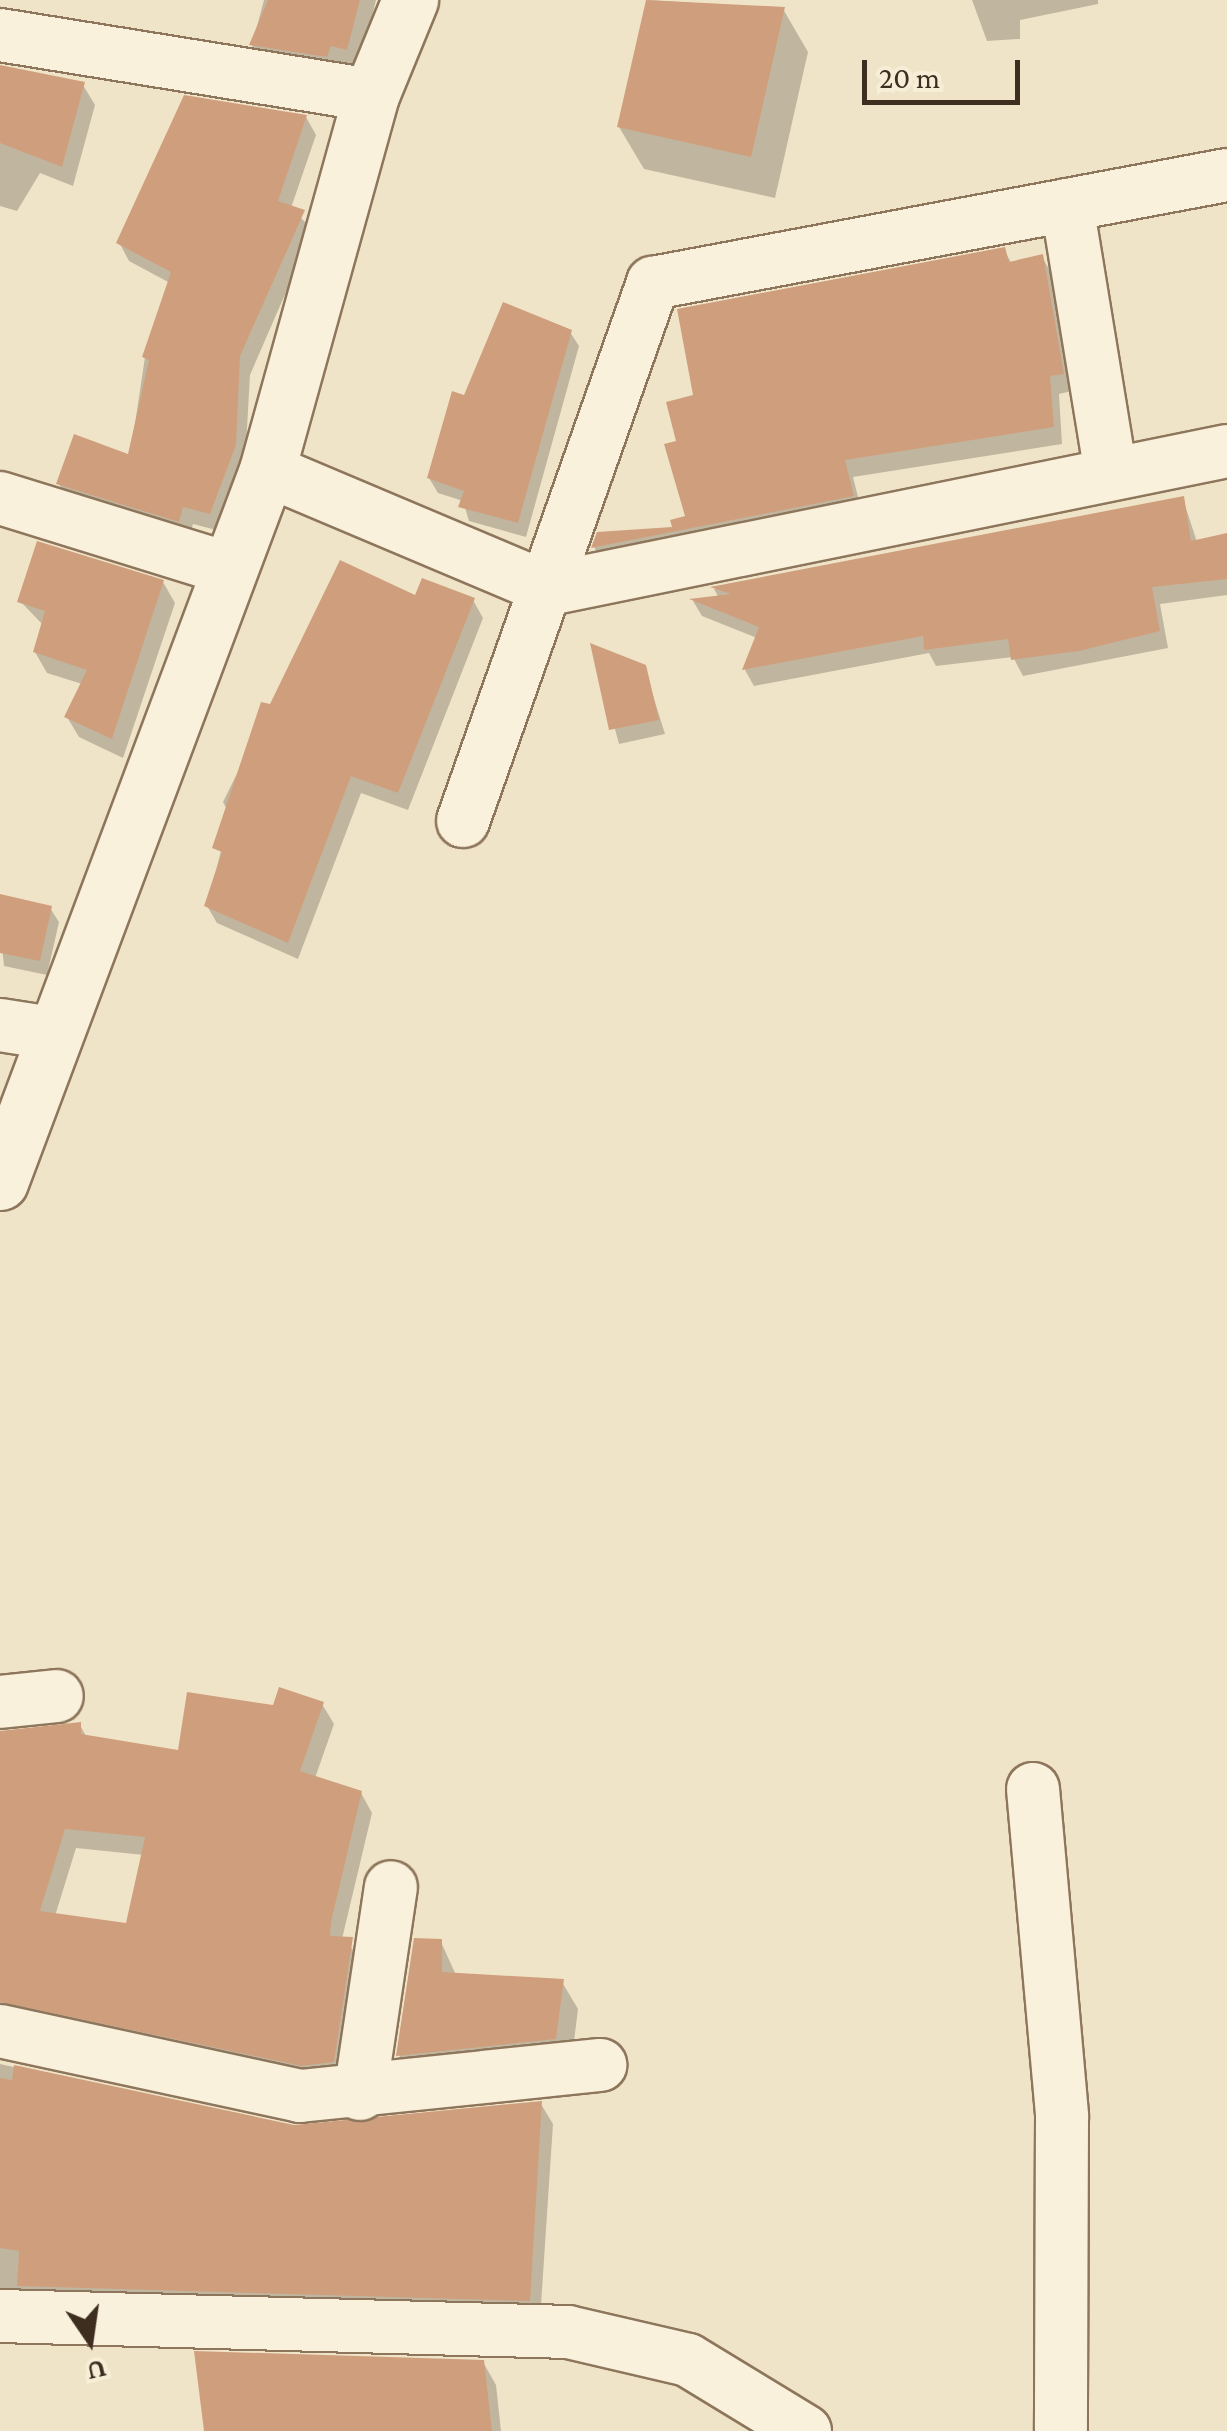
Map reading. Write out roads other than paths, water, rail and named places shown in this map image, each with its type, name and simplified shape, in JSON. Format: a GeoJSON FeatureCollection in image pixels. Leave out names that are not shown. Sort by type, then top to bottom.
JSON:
{"type":"FeatureCollection","features":[{"type":"Feature","properties":{"kind":"street"},"geometry":{"type":"LineString","coordinates":[[0,1182],[25,1029],[229,569],[267,470],[371,95],[410,0]]}},
{"type":"Feature","properties":{"kind":"street"},"geometry":{"type":"LineString","coordinates":[[0,35],[371,95]]}},
{"type":"Feature","properties":{"kind":"street"},"geometry":{"type":"LineString","coordinates":[[462,820],[549,589],[653,283],[1227,175]]}},
{"type":"Feature","properties":{"kind":"street"},"geometry":{"type":"LineString","coordinates":[[1067,205],[1111,473]]}},
{"type":"Feature","properties":{"kind":"street"},"geometry":{"type":"LineString","coordinates":[[267,470],[549,589],[1227,451]]}},
{"type":"Feature","properties":{"kind":"street"},"geometry":{"type":"LineString","coordinates":[[0,498],[229,569]]}},
{"type":"Feature","properties":{"kind":"street"},"geometry":{"type":"LineString","coordinates":[[0,1702],[57,1696]]}},
{"type":"Feature","properties":{"kind":"street"},"geometry":{"type":"LineString","coordinates":[[1032,1789],[1062,2117],[1060,2431]]}},
{"type":"Feature","properties":{"kind":"street"},"geometry":{"type":"LineString","coordinates":[[360,2094],[391,1887]]}},
{"type":"Feature","properties":{"kind":"street"},"geometry":{"type":"LineString","coordinates":[[0,2031],[300,2096],[360,2094],[600,2065]]}},
{"type":"Feature","properties":{"kind":"street"},"geometry":{"type":"LineString","coordinates":[[0,2316],[568,2332],[688,2360],[805,2431]]}}]}
